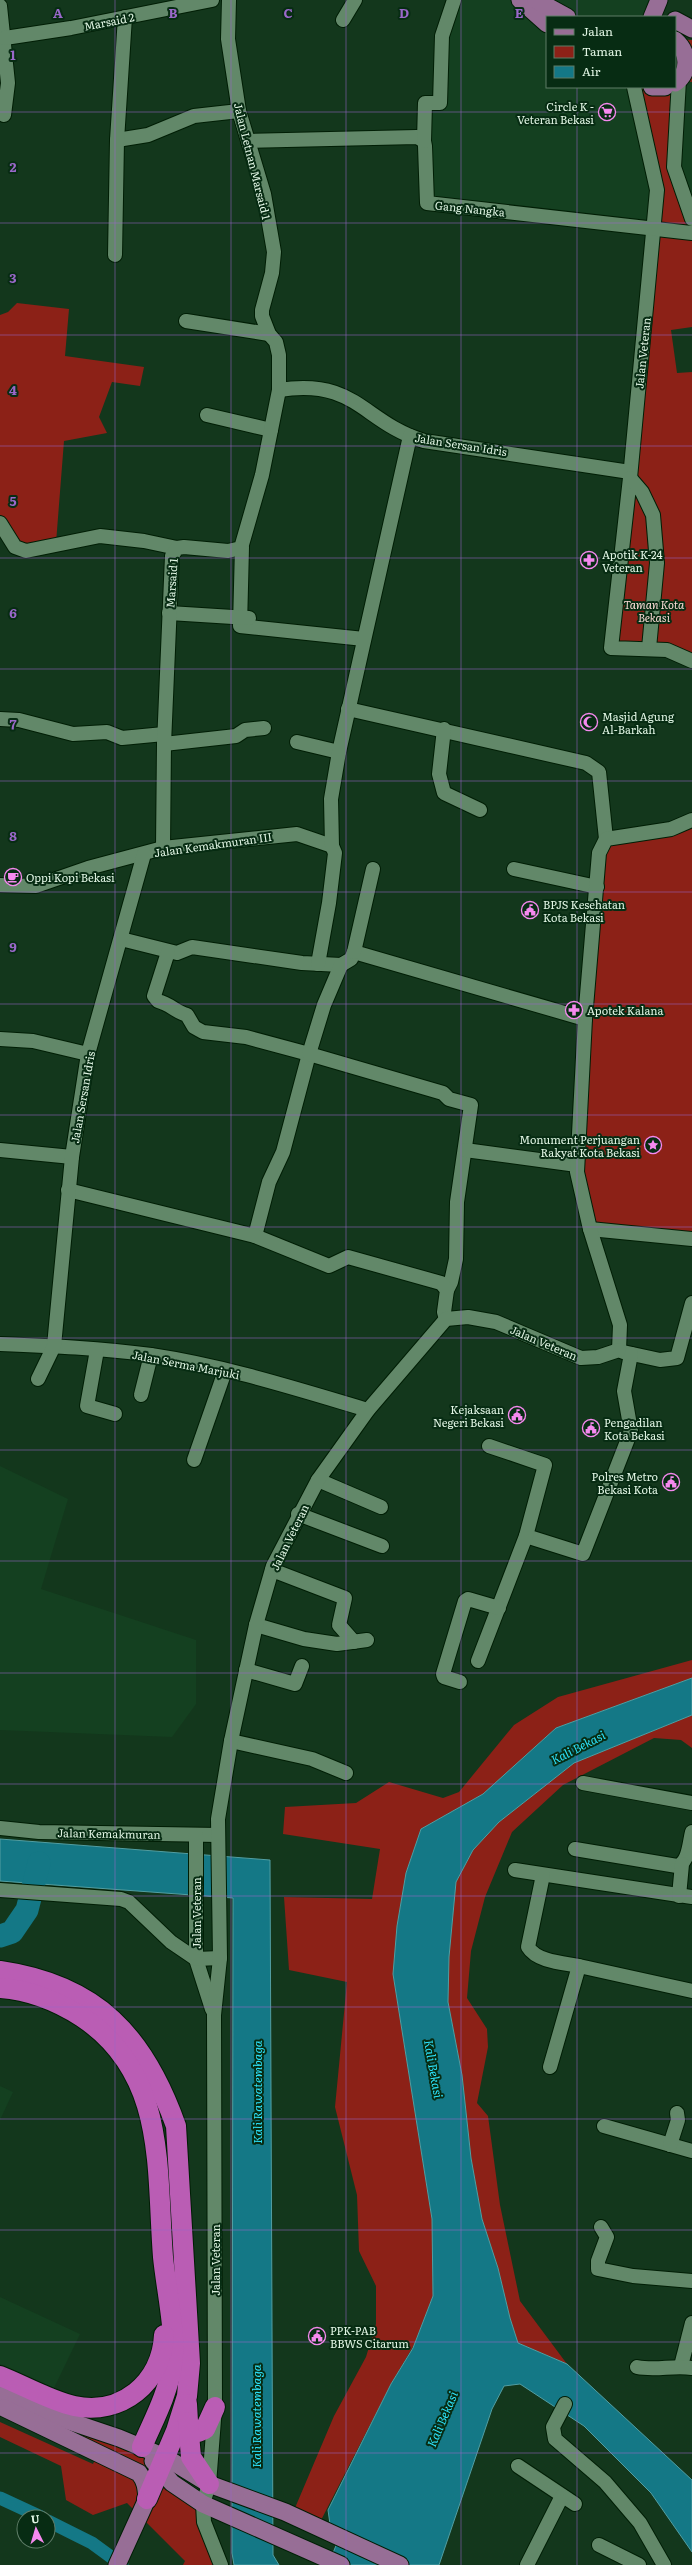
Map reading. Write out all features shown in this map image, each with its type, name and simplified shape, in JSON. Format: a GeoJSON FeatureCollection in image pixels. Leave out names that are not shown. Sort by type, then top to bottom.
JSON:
{"type":"FeatureCollection","features":[{"type":"Feature","properties":{"kind":"highway"},"geometry":{"type":"LineString","coordinates":[[0,1971],[29,1975],[54,1983],[74,1993],[107,2014],[127,2034],[148,2062],[167,2100],[176,2126],[182,2186],[190,2363],[187,2396],[191,2457],[209,2484]]}},
{"type":"Feature","properties":{"kind":"highway"},"geometry":{"type":"LineString","coordinates":[[0,1988],[26,1992],[72,2011],[97,2028],[118,2047],[135,2075],[146,2102],[155,2135],[166,2294],[174,2349],[167,2388],[142,2447]]}},
{"type":"Feature","properties":{"kind":"highway"},"geometry":{"type":"LineString","coordinates":[[0,2376],[72,2405],[89,2408],[109,2406],[126,2400],[139,2391],[150,2378],[159,2361],[164,2346],[166,2294]]}},
{"type":"Feature","properties":{"kind":"highway"},"geometry":{"type":"LineString","coordinates":[[146,2501],[166,2470],[187,2396]]}},
{"type":"Feature","properties":{"kind":"highway"},"geometry":{"type":"LineString","coordinates":[[188,2422],[192,2431],[198,2432],[205,2429],[215,2406]]}},
{"type":"Feature","properties":{"kind":"main road"},"geometry":{"type":"LineString","coordinates":[[520,0],[546,23]]}},
{"type":"Feature","properties":{"kind":"main road"},"geometry":{"type":"LineString","coordinates":[[536,0],[565,16]]}},
{"type":"Feature","properties":{"kind":"main road"},"geometry":{"type":"LineString","coordinates":[[652,16],[659,0]]}},
{"type":"Feature","properties":{"kind":"main road"},"geometry":{"type":"LineString","coordinates":[[667,0],[669,16]]}},
{"type":"Feature","properties":{"kind":"main road"},"geometry":{"type":"LineString","coordinates":[[676,21],[692,29]]}},
{"type":"Feature","properties":{"kind":"main road"},"geometry":{"type":"LineString","coordinates":[[676,39],[692,40]]}},
{"type":"Feature","properties":{"kind":"main road"},"geometry":{"type":"LineString","coordinates":[[676,40],[686,55],[685,68],[678,83]]}},
{"type":"Feature","properties":{"kind":"main road"},"geometry":{"type":"LineString","coordinates":[[0,2394],[50,2416],[142,2447],[166,2470],[210,2507],[341,2565]]}},
{"type":"Feature","properties":{"kind":"main road"},"geometry":{"type":"LineString","coordinates":[[0,2406],[139,2473],[147,2488],[146,2501],[117,2565]]}},
{"type":"Feature","properties":{"kind":"main road"},"geometry":{"type":"LineString","coordinates":[[166,2470],[285,2512],[327,2530],[400,2565]]}},
{"type":"Feature","properties":{"kind":"street","name":"Marsaid 2"},"geometry":{"type":"LineString","coordinates":[[5,38],[212,0]]}},
{"type":"Feature","properties":{"kind":"street","name":"Jalan Letnan Marsaid 1"},"geometry":{"type":"LineString","coordinates":[[229,0],[228,39],[240,111],[264,194],[274,252],[272,273],[262,310],[269,334],[278,348],[279,390]]}},
{"type":"Feature","properties":{"kind":"street"},"geometry":{"type":"LineString","coordinates":[[343,20],[355,0]]}},
{"type":"Feature","properties":{"kind":"street"},"geometry":{"type":"LineString","coordinates":[[248,141],[412,137],[424,141],[426,136],[425,103],[440,103],[442,36],[454,0]]}},
{"type":"Feature","properties":{"kind":"street"},"geometry":{"type":"LineString","coordinates":[[0,6],[5,38],[8,83],[4,115]]}},
{"type":"Feature","properties":{"kind":"street"},"geometry":{"type":"LineString","coordinates":[[115,254],[117,140],[125,17]]}},
{"type":"Feature","properties":{"kind":"street"},"geometry":{"type":"LineString","coordinates":[[678,83],[674,149],[677,179],[692,219]]}},
{"type":"Feature","properties":{"kind":"street","name":"Jalan Veteran"},"geometry":{"type":"LineString","coordinates":[[634,88],[657,190],[655,229],[611,648],[649,648],[667,650],[692,661]]}},
{"type":"Feature","properties":{"kind":"street"},"geometry":{"type":"LineString","coordinates":[[117,140],[148,135],[194,116],[240,111]]}},
{"type":"Feature","properties":{"kind":"street","name":"Gang Nangka"},"geometry":{"type":"LineString","coordinates":[[424,141],[427,203],[655,229]]}},
{"type":"Feature","properties":{"kind":"street"},"geometry":{"type":"LineString","coordinates":[[649,150],[659,158],[668,156],[674,149]]}},
{"type":"Feature","properties":{"kind":"street"},"geometry":{"type":"LineString","coordinates":[[655,229],[692,233]]}},
{"type":"Feature","properties":{"kind":"street"},"geometry":{"type":"LineString","coordinates":[[186,321],[269,334]]}},
{"type":"Feature","properties":{"kind":"street","name":"Jalan Sersan Idris"},"geometry":{"type":"LineString","coordinates":[[279,390],[313,387],[335,391],[410,436],[424,440],[630,475]]}},
{"type":"Feature","properties":{"kind":"street"},"geometry":{"type":"LineString","coordinates":[[279,390],[262,475],[242,546],[247,618],[240,626],[364,639]]}},
{"type":"Feature","properties":{"kind":"street"},"geometry":{"type":"LineString","coordinates":[[207,415],[271,430]]}},
{"type":"Feature","properties":{"kind":"street"},"geometry":{"type":"LineString","coordinates":[[318,964],[329,904],[335,853],[332,846],[331,799],[348,708],[410,436]]}},
{"type":"Feature","properties":{"kind":"street"},"geometry":{"type":"LineString","coordinates":[[630,475],[642,492],[653,515],[657,563],[649,648]]}},
{"type":"Feature","properties":{"kind":"street"},"geometry":{"type":"LineString","coordinates":[[0,523],[15,547],[26,551],[100,536],[144,541],[177,548]]}},
{"type":"Feature","properties":{"kind":"street","name":"Marsaid 1"},"geometry":{"type":"LineString","coordinates":[[163,848],[164,739],[172,556],[177,548],[184,547],[228,551],[242,546]]}},
{"type":"Feature","properties":{"kind":"street"},"geometry":{"type":"LineString","coordinates":[[169,613],[247,618]]}},
{"type":"Feature","properties":{"kind":"street"},"geometry":{"type":"LineString","coordinates":[[348,708],[586,763],[595,767],[600,780],[606,839],[599,853],[585,1019],[577,1166],[590,1228],[620,1325],[625,1352],[624,1391],[632,1431],[584,1554],[526,1536]]}},
{"type":"Feature","properties":{"kind":"street"},"geometry":{"type":"LineString","coordinates":[[0,719],[19,720],[73,734],[107,732],[122,738],[164,739],[236,736],[245,730],[264,728]]}},
{"type":"Feature","properties":{"kind":"street"},"geometry":{"type":"LineString","coordinates":[[444,729],[439,774],[444,793],[480,810]]}},
{"type":"Feature","properties":{"kind":"street"},"geometry":{"type":"LineString","coordinates":[[297,742],[340,752]]}},
{"type":"Feature","properties":{"kind":"street"},"geometry":{"type":"LineString","coordinates":[[606,839],[671,829],[692,820]]}},
{"type":"Feature","properties":{"kind":"street","name":"Jalan Kemakmuran III"},"geometry":{"type":"LineString","coordinates":[[0,886],[36,886],[88,868],[163,848],[297,834],[332,846]]}},
{"type":"Feature","properties":{"kind":"street","name":"Jalan Sersan Idris"},"geometry":{"type":"LineString","coordinates":[[54,1346],[68,1190],[88,1054],[144,854]]}},
{"type":"Feature","properties":{"kind":"street"},"geometry":{"type":"LineString","coordinates":[[121,939],[176,953],[192,947],[318,964],[340,965],[351,959],[354,952],[373,869]]}},
{"type":"Feature","properties":{"kind":"street"},"geometry":{"type":"LineString","coordinates":[[514,869],[597,887]]}},
{"type":"Feature","properties":{"kind":"street"},"geometry":{"type":"LineString","coordinates":[[168,952],[154,996],[158,1002],[169,1004],[179,1013],[187,1015],[194,1027],[203,1032],[246,1037],[424,1087],[443,1093],[449,1098],[470,1104],[472,1107],[457,1202],[456,1259],[451,1282],[447,1290],[444,1312],[446,1320]]}},
{"type":"Feature","properties":{"kind":"street"},"geometry":{"type":"LineString","coordinates":[[354,952],[585,1019]]}},
{"type":"Feature","properties":{"kind":"street"},"geometry":{"type":"LineString","coordinates":[[255,1236],[269,1182],[283,1152],[309,1054],[324,1005],[340,965]]}},
{"type":"Feature","properties":{"kind":"street"},"geometry":{"type":"LineString","coordinates":[[0,1039],[33,1041],[88,1054]]}},
{"type":"Feature","properties":{"kind":"street"},"geometry":{"type":"LineString","coordinates":[[0,1150],[72,1157]]}},
{"type":"Feature","properties":{"kind":"street"},"geometry":{"type":"LineString","coordinates":[[466,1150],[577,1166]]}},
{"type":"Feature","properties":{"kind":"street"},"geometry":{"type":"LineString","coordinates":[[68,1190],[255,1236],[329,1266],[348,1257],[357,1258],[441,1283],[447,1290]]}},
{"type":"Feature","properties":{"kind":"street"},"geometry":{"type":"LineString","coordinates":[[590,1228],[692,1240]]}},
{"type":"Feature","properties":{"kind":"street"},"geometry":{"type":"LineString","coordinates":[[625,1352],[660,1360],[677,1358],[692,1302]]}},
{"type":"Feature","properties":{"kind":"street","name":"Jalan Veteran"},"geometry":{"type":"LineString","coordinates":[[210,2507],[209,2484],[215,2406],[214,2015],[220,1951],[218,1819],[230,1745],[246,1670],[256,1625],[272,1570],[298,1514],[318,1480],[368,1410],[446,1320],[468,1317],[496,1322],[581,1358],[598,1357],[625,1352]]}},
{"type":"Feature","properties":{"kind":"street","name":"Jalan Serma Marjuki"},"geometry":{"type":"LineString","coordinates":[[0,1344],[74,1346],[97,1350],[151,1355],[270,1380],[368,1410]]}},
{"type":"Feature","properties":{"kind":"street"},"geometry":{"type":"LineString","coordinates":[[38,1379],[54,1346]]}},
{"type":"Feature","properties":{"kind":"street"},"geometry":{"type":"LineString","coordinates":[[97,1350],[86,1405],[88,1407],[115,1414]]}},
{"type":"Feature","properties":{"kind":"street"},"geometry":{"type":"LineString","coordinates":[[141,1394],[151,1355]]}},
{"type":"Feature","properties":{"kind":"street"},"geometry":{"type":"LineString","coordinates":[[194,1460],[225,1371]]}},
{"type":"Feature","properties":{"kind":"street"},"geometry":{"type":"LineString","coordinates":[[478,1661],[526,1536],[545,1465],[490,1446]]}},
{"type":"Feature","properties":{"kind":"street"},"geometry":{"type":"LineString","coordinates":[[318,1480],[382,1507]]}},
{"type":"Feature","properties":{"kind":"street"},"geometry":{"type":"LineString","coordinates":[[298,1514],[382,1546]]}},
{"type":"Feature","properties":{"kind":"street"},"geometry":{"type":"LineString","coordinates":[[256,1625],[304,1639],[330,1643],[360,1641],[339,1626],[345,1598],[272,1570]]}},
{"type":"Feature","properties":{"kind":"street"},"geometry":{"type":"LineString","coordinates":[[460,1682],[444,1676],[443,1674],[465,1601],[468,1599],[499,1608]]}},
{"type":"Feature","properties":{"kind":"street"},"geometry":{"type":"LineString","coordinates":[[246,1670],[296,1684],[302,1666]]}},
{"type":"Feature","properties":{"kind":"street"},"geometry":{"type":"LineString","coordinates":[[230,1745],[312,1759],[346,1773]]}},
{"type":"Feature","properties":{"kind":"street"},"geometry":{"type":"LineString","coordinates":[[583,1783],[692,1803]]}},
{"type":"Feature","properties":{"kind":"street"},"geometry":{"type":"LineString","coordinates":[[196,1835],[218,1819]]}},
{"type":"Feature","properties":{"kind":"street","name":"Jalan Kemakmuran"},"geometry":{"type":"LineString","coordinates":[[0,1828],[39,1832],[218,1835]]}},
{"type":"Feature","properties":{"kind":"street"},"geometry":{"type":"LineString","coordinates":[[515,1870],[686,1896],[682,1864],[692,1832]]}},
{"type":"Feature","properties":{"kind":"street","name":"Jalan Veteran"},"geometry":{"type":"LineString","coordinates":[[196,1835],[196,1952],[214,2015]]}},
{"type":"Feature","properties":{"kind":"street"},"geometry":{"type":"LineString","coordinates":[[575,1849],[670,1867],[682,1864]]}},
{"type":"Feature","properties":{"kind":"street"},"geometry":{"type":"LineString","coordinates":[[543,1875],[528,1947],[535,1954],[543,1958],[692,1991]]}},
{"type":"Feature","properties":{"kind":"street"},"geometry":{"type":"LineString","coordinates":[[5,1891],[121,1899],[129,1902],[171,1942],[196,1952],[220,1951]]}},
{"type":"Feature","properties":{"kind":"street"},"geometry":{"type":"LineString","coordinates":[[550,2066],[579,1966]]}},
{"type":"Feature","properties":{"kind":"street"},"geometry":{"type":"LineString","coordinates":[[670,2145],[678,2120],[677,2113]]}},
{"type":"Feature","properties":{"kind":"street"},"geometry":{"type":"LineString","coordinates":[[604,2126],[692,2151]]}},
{"type":"Feature","properties":{"kind":"street"},"geometry":{"type":"LineString","coordinates":[[601,2227],[607,2237],[598,2261],[598,2269],[633,2276],[692,2281]]}},
{"type":"Feature","properties":{"kind":"street"},"geometry":{"type":"LineString","coordinates":[[637,2367],[650,2370],[686,2367],[692,2323]]}},
{"type":"Feature","properties":{"kind":"street"},"geometry":{"type":"LineString","coordinates":[[565,2404],[553,2427],[555,2439],[605,2482],[640,2523],[664,2565]]}},
{"type":"Feature","properties":{"kind":"street"},"geometry":{"type":"LineString","coordinates":[[518,2466],[575,2504]]}},
{"type":"Feature","properties":{"kind":"street"},"geometry":{"type":"LineString","coordinates":[[527,2565],[562,2496]]}},
{"type":"Feature","properties":{"kind":"street"},"geometry":{"type":"LineString","coordinates":[[210,2507],[204,2522],[221,2565]]}},
{"type":"Feature","properties":{"kind":"street"},"geometry":{"type":"LineString","coordinates":[[599,2545],[639,2565]]}},
{"type":"Feature","properties":{"kind":"shaded area"},"geometry":{"type":"Polygon","coordinates":[[[454,0],[520,0],[546,23],[546,88],[634,88],[649,150],[655,229],[427,203],[425,103],[439,103],[454,0]]]}},
{"type":"Feature","properties":{"kind":"shaded area"},"geometry":{"type":"Polygon","coordinates":[[[539,0],[659,0],[652,16],[565,16],[539,0]]]}},
{"type":"Feature","properties":{"kind":"shaded area"},"geometry":{"type":"Polygon","coordinates":[[[679,80],[692,82],[692,219],[677,179],[679,80]]]}},
{"type":"Feature","properties":{"kind":"shaded area"},"geometry":{"type":"Polygon","coordinates":[[[0,1466],[68,1499],[41,1589],[196,1640],[196,1704],[172,1737],[0,1730],[0,1466]]]}},
{"type":"Feature","properties":{"kind":"shaded area"},"geometry":{"type":"Polygon","coordinates":[[[0,2086],[13,2092],[0,2120],[0,2086]]]}},
{"type":"Feature","properties":{"kind":"shaded area"},"geometry":{"type":"Polygon","coordinates":[[[0,2297],[80,2334],[54,2388],[0,2364],[0,2297]]]}},
{"type":"Feature","properties":{"kind":"green space","name":"Taman Kota Bekasi"},"geometry":{"type":"Polygon","coordinates":[[[676,39],[692,40],[692,82],[679,80],[674,149],[692,219],[692,327],[671,330],[677,373],[692,372],[692,661],[611,648],[657,190],[634,88],[676,88],[676,78],[682,76],[676,39]]]}},
{"type":"Feature","properties":{"kind":"green space"},"geometry":{"type":"Polygon","coordinates":[[[17,303],[69,309],[65,356],[144,367],[140,386],[112,382],[99,417],[107,433],[64,441],[56,543],[30,548],[12,536],[0,516],[0,315],[8,312],[17,303]]]}},
{"type":"Feature","properties":{"kind":"green space"},"geometry":{"type":"Polygon","coordinates":[[[692,820],[692,1239],[590,1229],[577,1172],[606,839],[692,820]]]}},
{"type":"Feature","properties":{"kind":"green space"},"geometry":{"type":"Polygon","coordinates":[[[692,1660],[692,1678],[556,1728],[483,1794],[421,1829],[406,1873],[397,1926],[393,1974],[432,2219],[433,2296],[414,2345],[391,2384],[318,2526],[292,2515],[334,2416],[366,2357],[376,2324],[376,2286],[359,2251],[357,2195],[335,2107],[347,1982],[289,1970],[284,1897],[372,1899],[380,1849],[283,1834],[285,1807],[356,1803],[389,1782],[443,1798],[459,1792],[514,1725],[558,1697],[692,1660]]]}},
{"type":"Feature","properties":{"kind":"green space"},"geometry":{"type":"Polygon","coordinates":[[[692,1715],[692,1748],[681,1740],[654,1738],[563,1785],[512,1832],[485,1897],[471,1951],[467,1998],[487,2029],[488,2047],[477,2103],[488,2116],[500,2205],[520,2301],[567,2364],[518,2343],[510,2318],[498,2268],[482,2219],[471,2158],[462,2075],[448,2002],[449,1957],[456,1882],[473,1850],[499,1822],[574,1763],[692,1715]]]}},
{"type":"Feature","properties":{"kind":"green space"},"geometry":{"type":"Polygon","coordinates":[[[0,2394],[142,2447],[158,2469],[147,2499],[172,2483],[203,2504],[221,2565],[183,2565],[185,2561],[127,2503],[93,2515],[66,2500],[61,2466],[0,2437],[0,2422],[93,2464],[98,2453],[0,2394]]]}},
{"type":"Feature","properties":{"kind":"water","name":"Kali Bekasi"},"geometry":{"type":"Polygon","coordinates":[[[692,1678],[692,1715],[574,1763],[499,1822],[473,1850],[456,1882],[449,1957],[448,2002],[462,2075],[471,2158],[482,2219],[498,2268],[510,2318],[518,2343],[567,2364],[692,2480],[692,2552],[651,2493],[584,2426],[520,2384],[504,2386],[492,2409],[439,2565],[328,2565],[342,2531],[330,2524],[328,2510],[391,2384],[413,2348],[433,2296],[432,2219],[393,1974],[397,1926],[406,1873],[421,1829],[483,1794],[556,1728],[692,1678]]]}},
{"type":"Feature","properties":{"kind":"water","name":"Kali Rawatembaga"},"geometry":{"type":"Polygon","coordinates":[[[0,1839],[270,1860],[273,2555],[279,2565],[234,2565],[232,2553],[233,1898],[0,1881],[0,1839]]]}},
{"type":"Feature","properties":{"kind":"waterway"},"geometry":{"type":"LineString","coordinates":[[0,1936],[12,1932],[27,1910],[39,1863]]}},
{"type":"Feature","properties":{"kind":"waterway"},"geometry":{"type":"LineString","coordinates":[[0,2498],[24,2509]]}},
{"type":"Feature","properties":{"kind":"waterway"},"geometry":{"type":"LineString","coordinates":[[56,2525],[92,2543],[122,2565]]}},
{"type":"Feature","properties":{"kind":"place","name":"Circle K - Veteran Bekasi"},"geometry":{"type":"Point","coordinates":[607,112]}},
{"type":"Feature","properties":{"kind":"place","name":"Apotik K-24 Veteran"},"geometry":{"type":"Point","coordinates":[589,560]}},
{"type":"Feature","properties":{"kind":"place","name":"Masjid Agung Al-Barkah"},"geometry":{"type":"Point","coordinates":[589,722]}},
{"type":"Feature","properties":{"kind":"place","name":"Oppi Kopi Bekasi"},"geometry":{"type":"Point","coordinates":[13,877]}},
{"type":"Feature","properties":{"kind":"place","name":"BPJS Kesehatan Kota Bekasi"},"geometry":{"type":"Point","coordinates":[530,910]}},
{"type":"Feature","properties":{"kind":"place","name":"Apotek Kalana"},"geometry":{"type":"Point","coordinates":[574,1010]}},
{"type":"Feature","properties":{"kind":"place","name":"Monument Perjuangan Rakyat Kota Bekasi"},"geometry":{"type":"Point","coordinates":[653,1145]}},
{"type":"Feature","properties":{"kind":"place","name":"Kejaksaan Negeri Bekasi"},"geometry":{"type":"Point","coordinates":[517,1415]}},
{"type":"Feature","properties":{"kind":"place","name":"Pengadilan Kota Bekasi"},"geometry":{"type":"Point","coordinates":[591,1428]}},
{"type":"Feature","properties":{"kind":"place","name":"Polres Metro Bekasi Kota"},"geometry":{"type":"Point","coordinates":[671,1482]}},
{"type":"Feature","properties":{"kind":"place","name":"PPK-PAB BBWS Citarum"},"geometry":{"type":"Point","coordinates":[317,2336]}}]}
